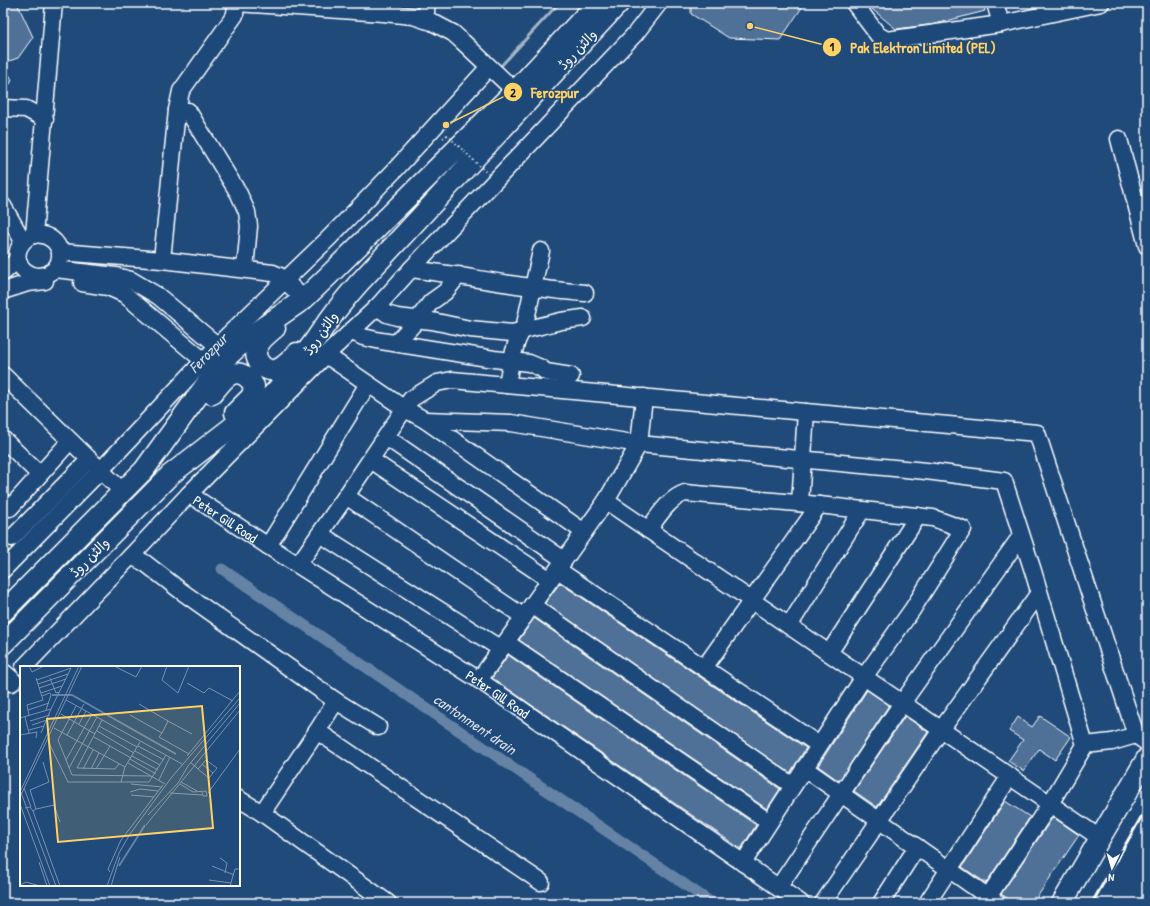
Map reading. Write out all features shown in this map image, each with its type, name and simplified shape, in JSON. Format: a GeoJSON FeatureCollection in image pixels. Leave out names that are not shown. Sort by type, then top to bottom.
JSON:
{"type":"FeatureCollection","features":[{"type":"Feature","properties":{"kind":"main road","name":"والٹن روڈ"},"geometry":{"type":"LineString","coordinates":[[3,612],[144,470],[228,356],[249,337],[304,299],[326,278],[508,84],[597,3]]}},
{"type":"Feature","properties":{"kind":"main road","name":"والٹن روڈ"},"geometry":{"type":"LineString","coordinates":[[3,644],[174,472],[277,391],[294,370],[336,310],[363,278],[619,3]]}},
{"type":"Feature","properties":{"kind":"main road"},"geometry":{"type":"LineString","coordinates":[[304,299],[257,346],[256,357],[260,364],[265,368],[277,370],[285,365],[336,310]]}},
{"type":"Feature","properties":{"kind":"main road"},"geometry":{"type":"LineString","coordinates":[[144,470],[229,375],[236,373],[247,376],[254,386],[252,396],[174,472]]}},
{"type":"Feature","properties":{"kind":"main road"},"geometry":{"type":"LineString","coordinates":[[1062,903],[1147,758]]}},
{"type":"Feature","properties":{"kind":"street"},"geometry":{"type":"LineString","coordinates":[[29,238],[45,119],[54,3]]}},
{"type":"Feature","properties":{"kind":"street"},"geometry":{"type":"LineString","coordinates":[[162,260],[177,110],[181,91],[235,15],[236,3],[299,5],[413,16],[441,26],[453,33],[508,84]]}},
{"type":"Feature","properties":{"kind":"street"},"geometry":{"type":"LineString","coordinates":[[425,20],[427,3]]}},
{"type":"Feature","properties":{"kind":"street"},"geometry":{"type":"LineString","coordinates":[[22,666],[326,355],[377,307],[411,268],[635,34],[659,3]]}},
{"type":"Feature","properties":{"kind":"street"},"geometry":{"type":"LineString","coordinates":[[854,3],[878,35],[887,40],[1001,24],[1101,3]]}},
{"type":"Feature","properties":{"kind":"street"},"geometry":{"type":"LineString","coordinates":[[995,3],[1001,24]]}},
{"type":"Feature","properties":{"kind":"street"},"geometry":{"type":"LineString","coordinates":[[3,570],[100,471],[204,360],[284,280],[328,239],[394,171],[487,65]]}},
{"type":"Feature","properties":{"kind":"street"},"geometry":{"type":"LineString","coordinates":[[3,108],[26,109],[45,119]]}},
{"type":"Feature","properties":{"kind":"street"},"geometry":{"type":"LineString","coordinates":[[177,110],[188,111],[239,194],[247,212],[249,226],[244,269]]}},
{"type":"Feature","properties":{"kind":"street"},"geometry":{"type":"LineString","coordinates":[[1119,139],[1147,246]]}},
{"type":"Feature","properties":{"kind":"street"},"geometry":{"type":"LineString","coordinates":[[3,206],[29,238]]}},
{"type":"Feature","properties":{"kind":"street"},"geometry":{"type":"LineString","coordinates":[[41,234],[54,240],[58,246],[60,252],[60,262],[55,269],[47,275],[33,276],[22,268],[18,259],[19,249],[29,238],[41,234]]}},
{"type":"Feature","properties":{"kind":"street"},"geometry":{"type":"LineString","coordinates":[[507,385],[511,361],[520,332],[525,324],[541,251]]}},
{"type":"Feature","properties":{"kind":"street"},"geometry":{"type":"LineString","coordinates":[[60,252],[162,260],[273,273],[280,276],[304,299]]}},
{"type":"Feature","properties":{"kind":"street"},"geometry":{"type":"LineString","coordinates":[[3,273],[18,259]]}},
{"type":"Feature","properties":{"kind":"street"},"geometry":{"type":"LineString","coordinates":[[411,268],[534,288],[585,293]]}},
{"type":"Feature","properties":{"kind":"street"},"geometry":{"type":"LineString","coordinates":[[55,269],[116,276],[131,280],[158,296],[218,346]]}},
{"type":"Feature","properties":{"kind":"street"},"geometry":{"type":"LineString","coordinates":[[396,343],[431,302],[445,292],[459,275]]}},
{"type":"Feature","properties":{"kind":"street"},"geometry":{"type":"LineString","coordinates":[[3,291],[28,283],[50,281],[70,282],[113,288],[128,296],[204,360]]}},
{"type":"Feature","properties":{"kind":"street"},"geometry":{"type":"LineString","coordinates":[[377,307],[387,314],[397,317],[432,321],[470,330],[512,333],[561,321],[583,318]]}},
{"type":"Feature","properties":{"kind":"street"},"geometry":{"type":"LineString","coordinates":[[351,331],[363,337],[396,343],[529,363],[546,372],[571,376]]}},
{"type":"Feature","properties":{"kind":"street"},"geometry":{"type":"LineString","coordinates":[[326,355],[405,409],[425,420],[584,532]]}},
{"type":"Feature","properties":{"kind":"street"},"geometry":{"type":"LineString","coordinates":[[3,375],[123,492]]}},
{"type":"Feature","properties":{"kind":"street"},"geometry":{"type":"LineString","coordinates":[[298,565],[411,399],[437,382],[452,380],[1037,433],[1142,739],[1085,746]]}},
{"type":"Feature","properties":{"kind":"street"},"geometry":{"type":"LineString","coordinates":[[268,546],[368,384]]}},
{"type":"Feature","properties":{"kind":"street"},"geometry":{"type":"LineString","coordinates":[[479,680],[606,501],[639,444],[644,397]]}},
{"type":"Feature","properties":{"kind":"street"},"geometry":{"type":"LineString","coordinates":[[800,503],[806,412]]}},
{"type":"Feature","properties":{"kind":"street"},"geometry":{"type":"LineString","coordinates":[[425,420],[511,423],[639,444],[926,471],[1004,481],[1085,746],[990,901],[949,869],[804,768]]}},
{"type":"Feature","properties":{"kind":"street"},"geometry":{"type":"LineString","coordinates":[[386,437],[557,570]]}},
{"type":"Feature","properties":{"kind":"street"},"geometry":{"type":"LineString","coordinates":[[3,439],[39,474]]}},
{"type":"Feature","properties":{"kind":"street"},"geometry":{"type":"LineString","coordinates":[[26,524],[6,505],[39,474],[70,441]]}},
{"type":"Feature","properties":{"kind":"street"},"geometry":{"type":"LineString","coordinates":[[12,538],[89,460]]}},
{"type":"Feature","properties":{"kind":"street"},"geometry":{"type":"LineString","coordinates":[[370,460],[557,570],[819,745]]}},
{"type":"Feature","properties":{"kind":"street"},"geometry":{"type":"LineString","coordinates":[[648,530],[671,503],[682,494],[686,493],[800,503],[918,516],[942,520],[963,529],[912,610],[864,677],[743,863]]}},
{"type":"Feature","properties":{"kind":"street","name":"Peter Gill Road"},"geometry":{"type":"LineString","coordinates":[[189,494],[479,680],[801,903]]}},
{"type":"Feature","properties":{"kind":"street"},"geometry":{"type":"LineString","coordinates":[[346,496],[528,611],[793,786]]}},
{"type":"Feature","properties":{"kind":"street"},"geometry":{"type":"LineString","coordinates":[[606,501],[1100,838]]}},
{"type":"Feature","properties":{"kind":"street"},"geometry":{"type":"LineString","coordinates":[[704,668],[818,505]]}},
{"type":"Feature","properties":{"kind":"street"},"geometry":{"type":"LineString","coordinates":[[789,626],[862,510]]}},
{"type":"Feature","properties":{"kind":"street"},"geometry":{"type":"LineString","coordinates":[[829,653],[918,516]]}},
{"type":"Feature","properties":{"kind":"street"},"geometry":{"type":"LineString","coordinates":[[320,534],[504,645],[769,822]]}},
{"type":"Feature","properties":{"kind":"street"},"geometry":{"type":"LineString","coordinates":[[778,888],[902,703],[1021,536]]}},
{"type":"Feature","properties":{"kind":"street"},"geometry":{"type":"LineString","coordinates":[[131,556],[145,563],[181,591],[336,701],[378,727]]}},
{"type":"Feature","properties":{"kind":"street"},"geometry":{"type":"LineString","coordinates":[[823,903],[941,730],[1039,593]]}},
{"type":"Feature","properties":{"kind":"street"},"geometry":{"type":"LineString","coordinates":[[12,676],[20,668]]}},
{"type":"Feature","properties":{"kind":"street"},"geometry":{"type":"LineString","coordinates":[[262,813],[336,701]]}},
{"type":"Feature","properties":{"kind":"street"},"geometry":{"type":"LineString","coordinates":[[317,731],[541,882]]}},
{"type":"Feature","properties":{"kind":"street"},"geometry":{"type":"LineString","coordinates":[[927,903],[1010,776]]}},
{"type":"Feature","properties":{"kind":"street"},"geometry":{"type":"LineString","coordinates":[[240,800],[262,813],[388,903]]}},
{"type":"Feature","properties":{"kind":"street"},"geometry":{"type":"LineString","coordinates":[[880,903],[917,847]]}},
{"type":"Feature","properties":{"kind":"path"},"geometry":{"type":"LineString","coordinates":[[447,135],[490,176]]}},
{"type":"Feature","properties":{"kind":"building"},"geometry":{"type":"Polygon","coordinates":[[[3,3],[17,3],[33,37],[18,58],[3,63],[3,3]]]}},
{"type":"Feature","properties":{"kind":"building"},"geometry":{"type":"Polygon","coordinates":[[[691,3],[805,3],[780,40],[729,38],[691,14],[691,3]]]}},
{"type":"Feature","properties":{"kind":"building"},"geometry":{"type":"Polygon","coordinates":[[[870,3],[983,3],[985,11],[935,24],[896,29],[872,9],[870,3]]]}},
{"type":"Feature","properties":{"kind":"building"},"geometry":{"type":"Polygon","coordinates":[[[3,63],[12,80],[10,84],[3,87],[3,63]]]}},
{"type":"Feature","properties":{"kind":"building"},"geometry":{"type":"Polygon","coordinates":[[[560,583],[806,748],[790,773],[545,603],[560,583]]]}},
{"type":"Feature","properties":{"kind":"building"},"geometry":{"type":"Polygon","coordinates":[[[534,618],[780,789],[767,809],[519,640],[534,618]]]}},
{"type":"Feature","properties":{"kind":"building"},"geometry":{"type":"Polygon","coordinates":[[[508,655],[756,825],[741,849],[492,678],[508,655]]]}},
{"type":"Feature","properties":{"kind":"building"},"geometry":{"type":"Polygon","coordinates":[[[867,690],[889,705],[839,781],[818,766],[867,690]]]}},
{"type":"Feature","properties":{"kind":"building"},"geometry":{"type":"Polygon","coordinates":[[[905,716],[928,732],[877,807],[854,791],[905,716]]]}},
{"type":"Feature","properties":{"kind":"building"},"geometry":{"type":"Polygon","coordinates":[[[1040,716],[1071,737],[1055,760],[1039,749],[1024,771],[1008,761],[1023,740],[1009,731],[1018,717],[1032,727],[1040,716]]]}},
{"type":"Feature","properties":{"kind":"building"},"geometry":{"type":"Polygon","coordinates":[[[1005,801],[1030,817],[986,883],[962,867],[1005,801]]]}},
{"type":"Feature","properties":{"kind":"building"},"geometry":{"type":"Polygon","coordinates":[[[1053,817],[1079,835],[1033,903],[1015,903],[1001,894],[1053,817]]]}},
{"type":"Feature","properties":{"kind":"waterway","name":"Ferozpur"},"geometry":{"type":"LineString","coordinates":[[499,68],[559,3]]}},
{"type":"Feature","properties":{"kind":"waterway","name":"Ferozpur"},"geometry":{"type":"LineString","coordinates":[[253,323],[263,312]]}},
{"type":"Feature","properties":{"kind":"waterway","name":"Ferozpur"},"geometry":{"type":"LineString","coordinates":[[182,396],[199,378]]}},
{"type":"Feature","properties":{"kind":"waterway","name":"cantonment drain"},"geometry":{"type":"LineString","coordinates":[[222,569],[712,903]]}},
{"type":"Feature","properties":{"kind":"railway"},"geometry":{"type":"LineString","coordinates":[[1092,903],[1147,807]]}},
{"type":"Feature","properties":{"kind":"place","name":"Pak Elektron Limited (PEL)"},"geometry":{"type":"Point","coordinates":[750,26]}},
{"type":"Feature","properties":{"kind":"place","name":"Ferozpur"},"geometry":{"type":"Point","coordinates":[446,125]}}]}
